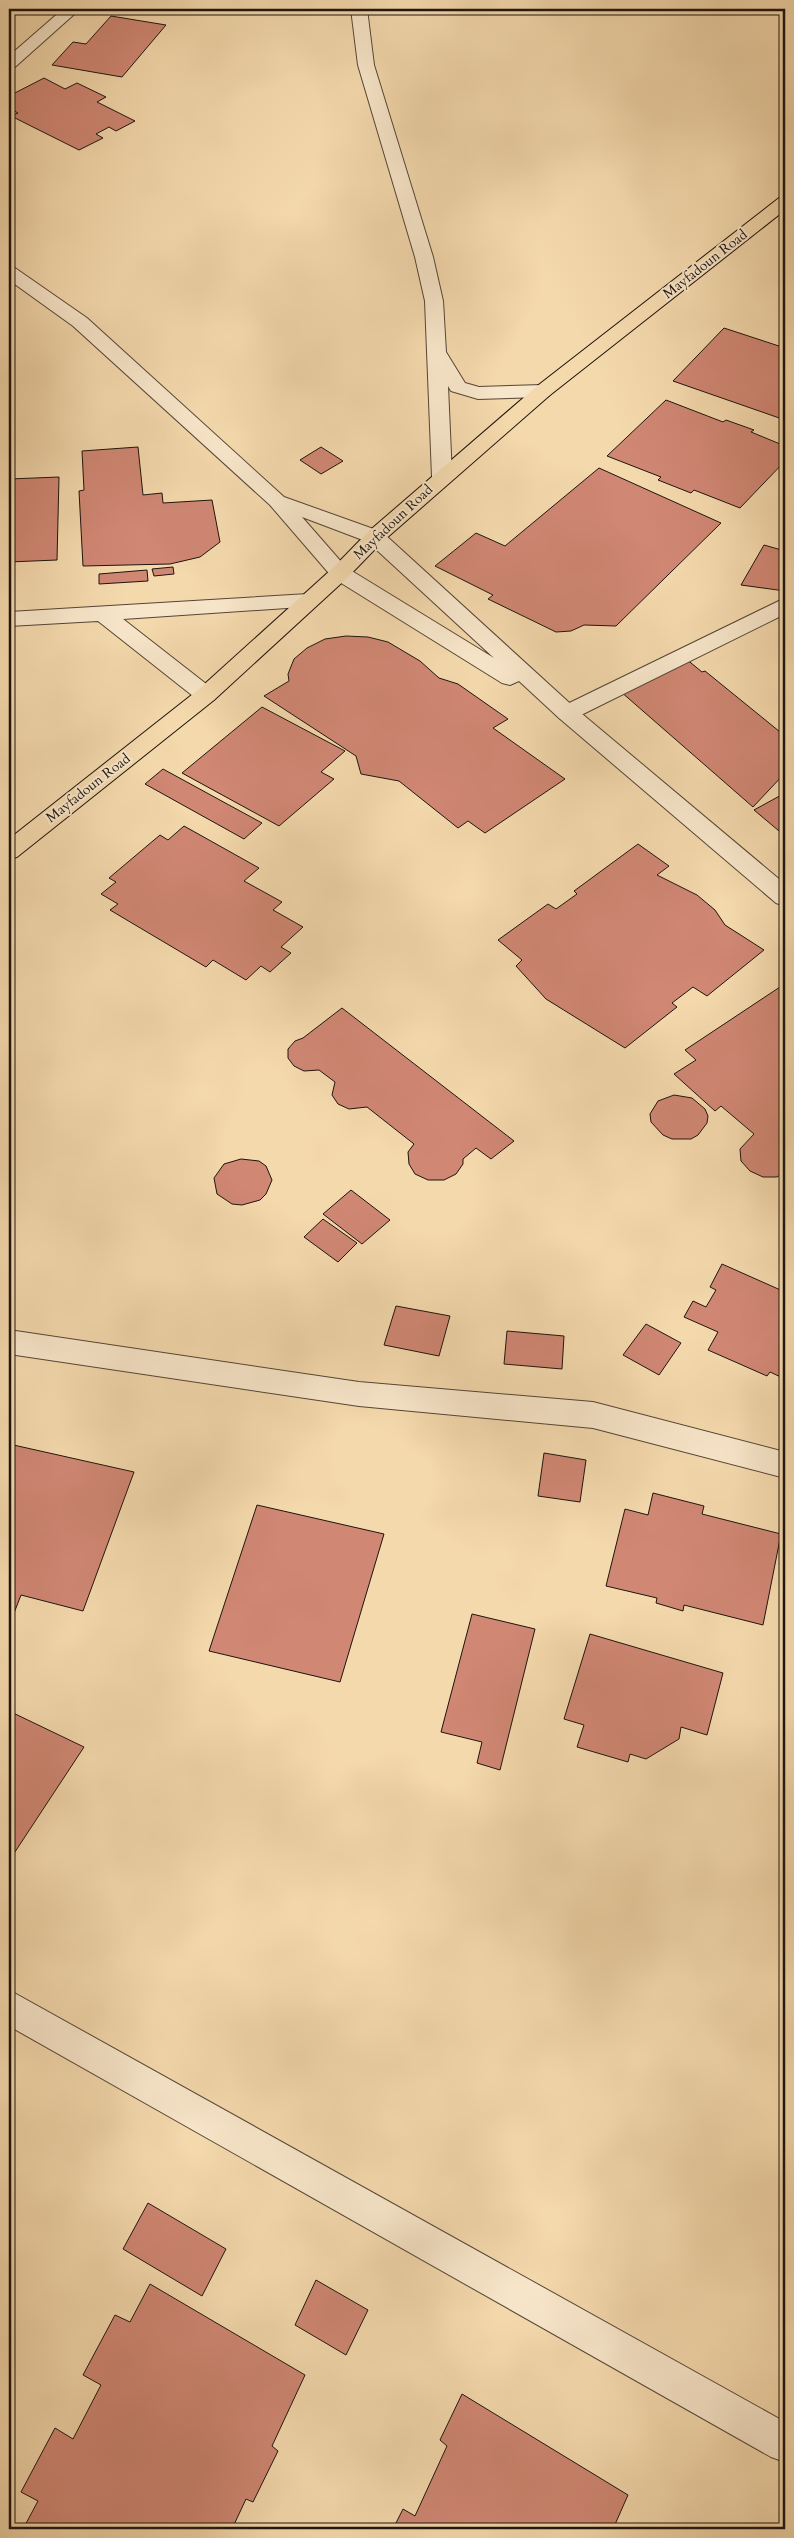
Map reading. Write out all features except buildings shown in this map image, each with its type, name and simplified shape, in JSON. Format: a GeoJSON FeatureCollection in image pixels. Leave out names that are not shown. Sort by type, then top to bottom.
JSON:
{"type":"FeatureCollection","features":[{"type":"Feature","properties":{"kind":"main road","name":"Mayfadoun Road"},"geometry":{"type":"LineString","coordinates":[[9,851],[206,695],[442,477],[542,391],[785,202]]}},
{"type":"Feature","properties":{"kind":"street"},"geometry":{"type":"LineString","coordinates":[[9,64],[72,9]]}},
{"type":"Feature","properties":{"kind":"street"},"geometry":{"type":"LineString","coordinates":[[359,9],[366,65],[384,119],[424,256],[434,301],[442,477]]}},
{"type":"Feature","properties":{"kind":"street"},"geometry":{"type":"LineString","coordinates":[[9,272],[80,322],[277,501],[340,573],[567,713]]}},
{"type":"Feature","properties":{"kind":"street"},"geometry":{"type":"LineString","coordinates":[[437,353],[458,387],[478,392],[542,391]]}},
{"type":"Feature","properties":{"kind":"street"},"geometry":{"type":"LineString","coordinates":[[277,501],[375,538],[567,713],[785,897]]}},
{"type":"Feature","properties":{"kind":"street"},"geometry":{"type":"LineString","coordinates":[[9,619],[308,602]]}},
{"type":"Feature","properties":{"kind":"street"},"geometry":{"type":"LineString","coordinates":[[567,713],[785,606]]}},
{"type":"Feature","properties":{"kind":"street"},"geometry":{"type":"LineString","coordinates":[[103,614],[206,695]]}},
{"type":"Feature","properties":{"kind":"street"},"geometry":{"type":"LineString","coordinates":[[9,1342],[359,1394],[592,1415],[785,1465]]}},
{"type":"Feature","properties":{"kind":"street"},"geometry":{"type":"LineString","coordinates":[[9,2006],[785,2443]]}}]}
